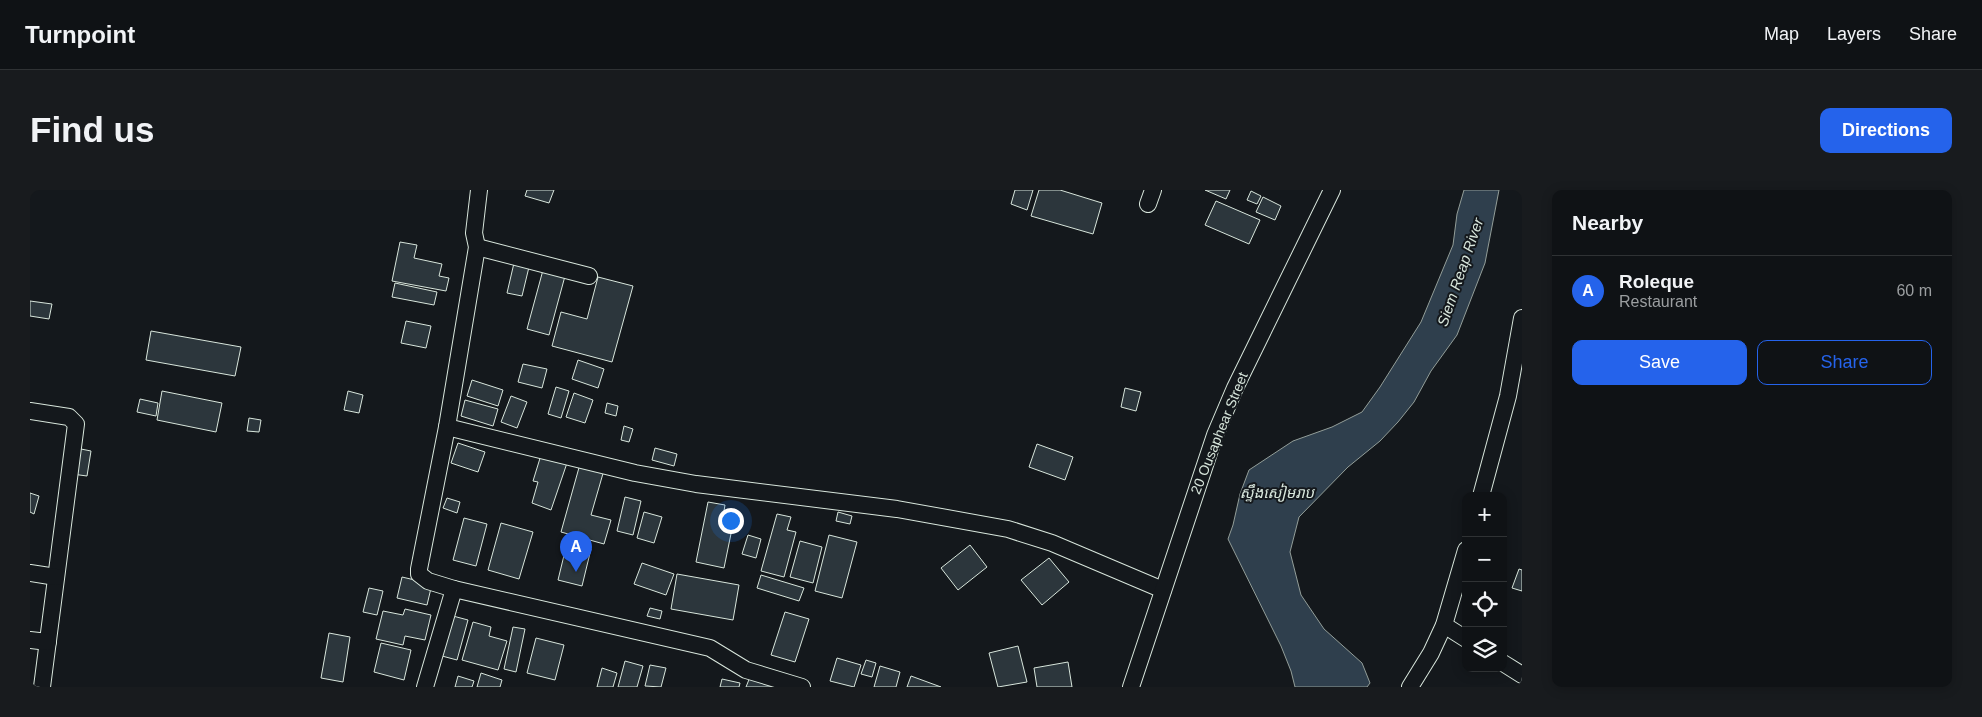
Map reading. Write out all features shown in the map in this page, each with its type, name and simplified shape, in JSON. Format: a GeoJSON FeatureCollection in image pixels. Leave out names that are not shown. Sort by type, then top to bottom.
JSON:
{"type":"FeatureCollection","features":[{"type":"Feature","properties":{"kind":"street"},"geometry":{"type":"LineString","coordinates":[[479,190],[474,233],[477,247],[447,427],[418,568],[419,574],[428,581],[454,589],[710,648],[746,670],[802,687]]}},
{"type":"Feature","properties":{"kind":"street","name":"20 Ousaphear Street"},"geometry":{"type":"LineString","coordinates":[[1131,687],[1202,472],[1234,388],[1332,190]]}},
{"type":"Feature","properties":{"kind":"street"},"geometry":{"type":"LineString","coordinates":[[477,247],[589,276]]}},
{"type":"Feature","properties":{"kind":"street"},"geometry":{"type":"LineString","coordinates":[[1483,492],[1510,386],[1522,318]]}},
{"type":"Feature","properties":{"kind":"street"},"geometry":{"type":"LineString","coordinates":[[30,411],[69,417],[76,424],[42,687]]}},
{"type":"Feature","properties":{"kind":"street"},"geometry":{"type":"LineString","coordinates":[[447,427],[635,473],[696,484],[897,509],[1008,529],[1052,543],[1163,590]]}},
{"type":"Feature","properties":{"kind":"street"},"geometry":{"type":"LineString","coordinates":[[1410,687],[1431,653],[1444,625],[1462,564]]}},
{"type":"Feature","properties":{"kind":"street"},"geometry":{"type":"LineString","coordinates":[[30,573],[56,577]]}},
{"type":"Feature","properties":{"kind":"street"},"geometry":{"type":"LineString","coordinates":[[425,687],[454,589]]}},
{"type":"Feature","properties":{"kind":"street"},"geometry":{"type":"LineString","coordinates":[[1444,625],[1462,636]]}},
{"type":"Feature","properties":{"kind":"street"},"geometry":{"type":"LineString","coordinates":[[30,640],[48,642]]}},
{"type":"Feature","properties":{"kind":"street"},"geometry":{"type":"LineString","coordinates":[[1507,666],[1522,675]]}},
{"type":"Feature","properties":{"kind":"water","name":"ស្ទឹងសៀមរាប"},"geometry":{"type":"Polygon","coordinates":[[[1464,190],[1499,190],[1485,263],[1457,335],[1431,371],[1414,402],[1398,422],[1380,441],[1348,467],[1299,517],[1290,552],[1301,595],[1324,629],[1362,663],[1370,683],[1367,687],[1295,687],[1281,646],[1228,539],[1240,494],[1249,470],[1293,441],[1332,427],[1362,412],[1421,322],[1453,245],[1457,214],[1464,190]]]}},
{"type":"Feature","properties":{"kind":"building"},"geometry":{"type":"Polygon","coordinates":[[[527,190],[554,190],[549,203],[525,196],[527,190]]]}},
{"type":"Feature","properties":{"kind":"building"},"geometry":{"type":"Polygon","coordinates":[[[1015,190],[1033,190],[1027,210],[1011,204],[1015,190]]]}},
{"type":"Feature","properties":{"kind":"building"},"geometry":{"type":"Polygon","coordinates":[[[1039,190],[1060,190],[1102,203],[1093,234],[1031,216],[1039,190]]]}},
{"type":"Feature","properties":{"kind":"building"},"geometry":{"type":"Polygon","coordinates":[[[1205,190],[1230,190],[1226,199],[1205,190]]]}},
{"type":"Feature","properties":{"kind":"building"},"geometry":{"type":"Polygon","coordinates":[[[1251,191],[1261,196],[1257,204],[1247,200],[1251,191]]]}},
{"type":"Feature","properties":{"kind":"building"},"geometry":{"type":"Polygon","coordinates":[[[1263,197],[1281,206],[1275,220],[1256,212],[1263,197]]]}},
{"type":"Feature","properties":{"kind":"building"},"geometry":{"type":"Polygon","coordinates":[[[1216,201],[1260,220],[1249,244],[1205,225],[1216,201]]]}},
{"type":"Feature","properties":{"kind":"building"},"geometry":{"type":"Polygon","coordinates":[[[400,242],[417,245],[414,258],[442,264],[439,276],[449,278],[446,291],[392,281],[400,242]]]}},
{"type":"Feature","properties":{"kind":"building"},"geometry":{"type":"Polygon","coordinates":[[[514,263],[529,267],[522,296],[507,293],[514,263]]]}},
{"type":"Feature","properties":{"kind":"building"},"geometry":{"type":"Polygon","coordinates":[[[543,270],[565,276],[549,335],[527,329],[543,270]]]}},
{"type":"Feature","properties":{"kind":"building"},"geometry":{"type":"Polygon","coordinates":[[[598,277],[633,286],[612,362],[552,346],[561,312],[587,319],[598,277]]]}},
{"type":"Feature","properties":{"kind":"building"},"geometry":{"type":"Polygon","coordinates":[[[395,283],[437,292],[434,305],[392,297],[395,283]]]}},
{"type":"Feature","properties":{"kind":"building"},"geometry":{"type":"Polygon","coordinates":[[[30,301],[52,304],[49,319],[30,316],[30,301]]]}},
{"type":"Feature","properties":{"kind":"building"},"geometry":{"type":"Polygon","coordinates":[[[406,321],[431,326],[426,348],[401,343],[406,321]]]}},
{"type":"Feature","properties":{"kind":"building"},"geometry":{"type":"Polygon","coordinates":[[[151,331],[241,347],[235,376],[146,360],[151,331]]]}},
{"type":"Feature","properties":{"kind":"building"},"geometry":{"type":"Polygon","coordinates":[[[578,360],[604,369],[598,388],[572,379],[578,360]]]}},
{"type":"Feature","properties":{"kind":"building"},"geometry":{"type":"Polygon","coordinates":[[[523,364],[547,369],[542,388],[518,382],[523,364]]]}},
{"type":"Feature","properties":{"kind":"building"},"geometry":{"type":"Polygon","coordinates":[[[472,380],[503,390],[498,406],[467,396],[472,380]]]}},
{"type":"Feature","properties":{"kind":"building"},"geometry":{"type":"Polygon","coordinates":[[[556,387],[569,391],[561,418],[548,414],[556,387]]]}},
{"type":"Feature","properties":{"kind":"building"},"geometry":{"type":"Polygon","coordinates":[[[1125,388],[1141,392],[1136,411],[1121,407],[1125,388]]]}},
{"type":"Feature","properties":{"kind":"building"},"geometry":{"type":"Polygon","coordinates":[[[162,391],[222,403],[216,432],[157,420],[162,391]]]}},
{"type":"Feature","properties":{"kind":"building"},"geometry":{"type":"Polygon","coordinates":[[[348,391],[363,395],[359,413],[344,410],[348,391]]]}},
{"type":"Feature","properties":{"kind":"building"},"geometry":{"type":"Polygon","coordinates":[[[574,393],[593,400],[585,423],[566,417],[574,393]]]}},
{"type":"Feature","properties":{"kind":"building"},"geometry":{"type":"Polygon","coordinates":[[[511,396],[527,402],[517,428],[501,422],[511,396]]]}},
{"type":"Feature","properties":{"kind":"building"},"geometry":{"type":"Polygon","coordinates":[[[140,399],[158,403],[156,416],[137,412],[140,399]]]}},
{"type":"Feature","properties":{"kind":"building"},"geometry":{"type":"Polygon","coordinates":[[[465,400],[498,409],[493,426],[461,416],[465,400]]]}},
{"type":"Feature","properties":{"kind":"building"},"geometry":{"type":"Polygon","coordinates":[[[607,403],[618,406],[616,416],[605,413],[607,403]]]}},
{"type":"Feature","properties":{"kind":"building"},"geometry":{"type":"Polygon","coordinates":[[[249,418],[261,420],[259,432],[247,431],[249,418]]]}},
{"type":"Feature","properties":{"kind":"building"},"geometry":{"type":"Polygon","coordinates":[[[624,426],[633,429],[629,442],[621,440],[624,426]]]}},
{"type":"Feature","properties":{"kind":"building"},"geometry":{"type":"Polygon","coordinates":[[[458,443],[485,452],[478,472],[451,463],[458,443]]]}},
{"type":"Feature","properties":{"kind":"building"},"geometry":{"type":"Polygon","coordinates":[[[1037,444],[1073,457],[1065,480],[1029,467],[1037,444]]]}},
{"type":"Feature","properties":{"kind":"building"},"geometry":{"type":"Polygon","coordinates":[[[76,448],[91,451],[87,476],[72,474],[76,448]]]}},
{"type":"Feature","properties":{"kind":"building"},"geometry":{"type":"Polygon","coordinates":[[[655,448],[677,454],[674,466],[652,460],[655,448]]]}},
{"type":"Feature","properties":{"kind":"building"},"geometry":{"type":"Polygon","coordinates":[[[541,455],[567,463],[551,510],[532,503],[538,482],[533,481],[541,455]]]}},
{"type":"Feature","properties":{"kind":"building"},"geometry":{"type":"Polygon","coordinates":[[[580,464],[604,470],[591,515],[611,520],[604,544],[561,532],[580,464]]]}},
{"type":"Feature","properties":{"kind":"building"},"geometry":{"type":"Polygon","coordinates":[[[30,493],[39,496],[34,514],[30,512],[30,493]]]}},
{"type":"Feature","properties":{"kind":"building"},"geometry":{"type":"Polygon","coordinates":[[[625,497],[641,501],[633,535],[617,531],[625,497]]]}},
{"type":"Feature","properties":{"kind":"building"},"geometry":{"type":"Polygon","coordinates":[[[447,498],[460,502],[457,513],[443,508],[447,498]]]}},
{"type":"Feature","properties":{"kind":"building"},"geometry":{"type":"Polygon","coordinates":[[[708,502],[725,505],[723,517],[734,519],[724,568],[696,562],[708,502]]]}},
{"type":"Feature","properties":{"kind":"building"},"geometry":{"type":"Polygon","coordinates":[[[644,512],[662,517],[654,543],[637,538],[644,512]]]}},
{"type":"Feature","properties":{"kind":"building"},"geometry":{"type":"Polygon","coordinates":[[[838,512],[852,516],[850,524],[836,521],[838,512]]]}},
{"type":"Feature","properties":{"kind":"building"},"geometry":{"type":"Polygon","coordinates":[[[777,514],[791,517],[787,530],[796,532],[784,577],[761,571],[777,514]]]}},
{"type":"Feature","properties":{"kind":"building"},"geometry":{"type":"Polygon","coordinates":[[[464,518],[487,524],[476,566],[453,560],[464,518]]]}},
{"type":"Feature","properties":{"kind":"building"},"geometry":{"type":"Polygon","coordinates":[[[501,523],[533,532],[519,579],[488,570],[501,523]]]}},
{"type":"Feature","properties":{"kind":"building"},"geometry":{"type":"Polygon","coordinates":[[[748,535],[761,539],[756,558],[742,554],[748,535]]]}},
{"type":"Feature","properties":{"kind":"building"},"geometry":{"type":"Polygon","coordinates":[[[829,535],[857,542],[842,598],[815,591],[829,535]]]}},
{"type":"Feature","properties":{"kind":"building"},"geometry":{"type":"Polygon","coordinates":[[[800,541],[822,547],[813,583],[790,577],[800,541]]]}},
{"type":"Feature","properties":{"kind":"building"},"geometry":{"type":"Polygon","coordinates":[[[567,543],[591,549],[582,586],[558,580],[567,543]]]}},
{"type":"Feature","properties":{"kind":"building"},"geometry":{"type":"Polygon","coordinates":[[[970,545],[987,567],[958,590],[941,568],[970,545]]]}},
{"type":"Feature","properties":{"kind":"building"},"geometry":{"type":"Polygon","coordinates":[[[1049,558],[1069,582],[1042,605],[1021,580],[1049,558]]]}},
{"type":"Feature","properties":{"kind":"building"},"geometry":{"type":"Polygon","coordinates":[[[642,563],[674,574],[666,595],[634,584],[642,563]]]}},
{"type":"Feature","properties":{"kind":"building"},"geometry":{"type":"Polygon","coordinates":[[[1519,569],[1522,570],[1522,591],[1512,588],[1519,569]]]}},
{"type":"Feature","properties":{"kind":"building"},"geometry":{"type":"Polygon","coordinates":[[[677,574],[739,585],[733,620],[671,609],[677,574]]]}},
{"type":"Feature","properties":{"kind":"building"},"geometry":{"type":"Polygon","coordinates":[[[761,575],[804,588],[799,601],[757,588],[761,575]]]}},
{"type":"Feature","properties":{"kind":"building"},"geometry":{"type":"Polygon","coordinates":[[[402,577],[432,584],[427,605],[397,598],[402,577]]]}},
{"type":"Feature","properties":{"kind":"building"},"geometry":{"type":"Polygon","coordinates":[[[369,588],[383,591],[377,615],[363,612],[369,588]]]}},
{"type":"Feature","properties":{"kind":"building"},"geometry":{"type":"Polygon","coordinates":[[[650,608],[662,611],[660,619],[647,616],[650,608]]]}},
{"type":"Feature","properties":{"kind":"building"},"geometry":{"type":"Polygon","coordinates":[[[405,609],[431,615],[425,640],[405,636],[403,645],[376,639],[383,611],[403,615],[405,609]]]}},
{"type":"Feature","properties":{"kind":"building"},"geometry":{"type":"Polygon","coordinates":[[[785,612],[809,619],[795,662],[771,655],[785,612]]]}},
{"type":"Feature","properties":{"kind":"building"},"geometry":{"type":"Polygon","coordinates":[[[453,616],[468,620],[457,660],[442,656],[453,616]]]}},
{"type":"Feature","properties":{"kind":"building"},"geometry":{"type":"Polygon","coordinates":[[[473,622],[491,627],[489,636],[507,641],[498,670],[462,660],[473,622]]]}},
{"type":"Feature","properties":{"kind":"building"},"geometry":{"type":"Polygon","coordinates":[[[513,627],[525,629],[516,672],[504,669],[513,627]]]}},
{"type":"Feature","properties":{"kind":"building"},"geometry":{"type":"Polygon","coordinates":[[[329,633],[350,637],[343,682],[321,678],[329,633]]]}},
{"type":"Feature","properties":{"kind":"building"},"geometry":{"type":"Polygon","coordinates":[[[536,638],[564,645],[555,680],[527,673],[536,638]]]}},
{"type":"Feature","properties":{"kind":"building"},"geometry":{"type":"Polygon","coordinates":[[[381,643],[411,650],[404,680],[374,672],[381,643]]]}},
{"type":"Feature","properties":{"kind":"building"},"geometry":{"type":"Polygon","coordinates":[[[1018,646],[1027,682],[998,687],[989,653],[1018,646]]]}},
{"type":"Feature","properties":{"kind":"building"},"geometry":{"type":"Polygon","coordinates":[[[837,658],[861,665],[854,687],[830,681],[837,658]]]}},
{"type":"Feature","properties":{"kind":"building"},"geometry":{"type":"Polygon","coordinates":[[[866,660],[876,663],[872,677],[861,674],[866,660]]]}},
{"type":"Feature","properties":{"kind":"building"},"geometry":{"type":"Polygon","coordinates":[[[625,661],[643,666],[637,687],[618,687],[625,661]]]}},
{"type":"Feature","properties":{"kind":"building"},"geometry":{"type":"Polygon","coordinates":[[[1068,662],[1072,687],[1037,687],[1034,668],[1068,662]]]}},
{"type":"Feature","properties":{"kind":"building"},"geometry":{"type":"Polygon","coordinates":[[[650,665],[666,668],[661,687],[645,686],[650,665]]]}},
{"type":"Feature","properties":{"kind":"building"},"geometry":{"type":"Polygon","coordinates":[[[880,666],[900,672],[896,687],[874,687],[880,666]]]}},
{"type":"Feature","properties":{"kind":"building"},"geometry":{"type":"Polygon","coordinates":[[[602,668],[617,673],[613,687],[597,687],[602,668]]]}},
{"type":"Feature","properties":{"kind":"building"},"geometry":{"type":"Polygon","coordinates":[[[481,673],[502,680],[500,687],[477,687],[481,673]]]}},
{"type":"Feature","properties":{"kind":"building"},"geometry":{"type":"Polygon","coordinates":[[[458,676],[474,681],[472,687],[455,687],[458,676]]]}},
{"type":"Feature","properties":{"kind":"building"},"geometry":{"type":"Polygon","coordinates":[[[911,676],[941,687],[907,687],[911,676]]]}},
{"type":"Feature","properties":{"kind":"building"},"geometry":{"type":"Polygon","coordinates":[[[750,677],[774,685],[773,687],[746,687],[750,677]]]}},
{"type":"Feature","properties":{"kind":"building"},"geometry":{"type":"Polygon","coordinates":[[[722,679],[740,683],[739,687],[720,687],[722,679]]]}},
{"type":"Feature","properties":{"kind":"place","name":"Roleque"},"geometry":{"type":"Point","coordinates":[576,572]}},
{"type":"Feature","properties":{"kind":"water label","name":"Siem Reap River"},"geometry":{"type":"Point","coordinates":[1460,272]}}]}
